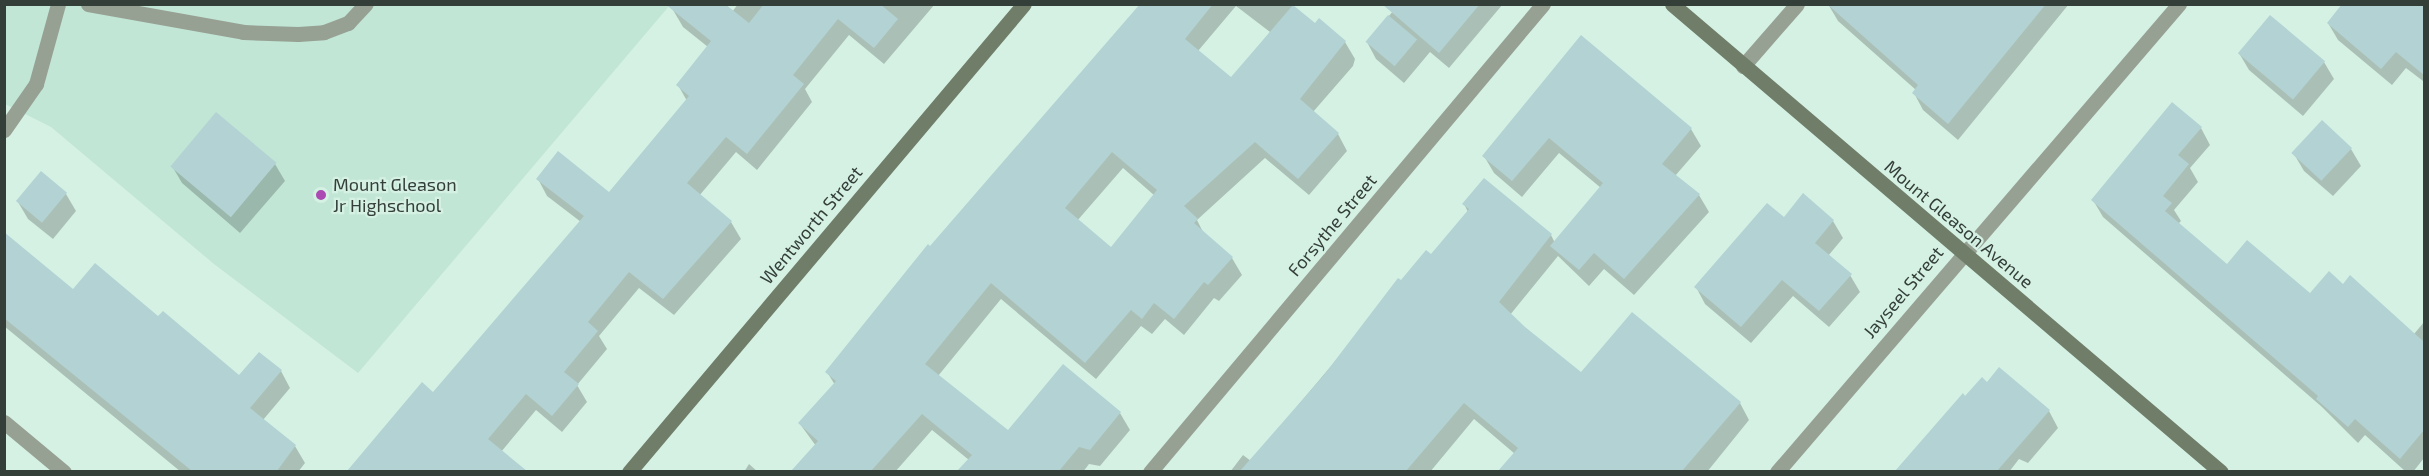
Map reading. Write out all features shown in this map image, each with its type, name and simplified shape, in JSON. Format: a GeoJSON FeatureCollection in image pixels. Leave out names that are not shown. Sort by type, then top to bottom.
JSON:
{"type":"FeatureCollection","features":[{"type":"Feature","properties":{"kind":"street"},"geometry":{"type":"LineString","coordinates":[[4,130],[36,84],[58,4]]}},
{"type":"Feature","properties":{"kind":"street"},"geometry":{"type":"LineString","coordinates":[[88,4],[243,32],[298,34],[324,32],[348,23],[366,4]]}},
{"type":"Feature","properties":{"kind":"street","name":"Wentworth Street"},"geometry":{"type":"LineString","coordinates":[[629,471],[1024,4]]}},
{"type":"Feature","properties":{"kind":"street","name":"Forsythe Street"},"geometry":{"type":"LineString","coordinates":[[1150,471],[1543,4]]}},
{"type":"Feature","properties":{"kind":"street","name":"Mount Gleason Avenue"},"geometry":{"type":"LineString","coordinates":[[1672,4],[2221,471]]}},
{"type":"Feature","properties":{"kind":"street"},"geometry":{"type":"LineString","coordinates":[[1743,66],[1797,4]]}},
{"type":"Feature","properties":{"kind":"street","name":"Jayseel Street"},"geometry":{"type":"LineString","coordinates":[[1777,471],[1962,252],[2179,4]]}},
{"type":"Feature","properties":{"kind":"street"},"geometry":{"type":"LineString","coordinates":[[4,422],[64,471]]}},
{"type":"Feature","properties":{"kind":"shaded area","name":"Mount Gleason Jr Highschool"},"geometry":{"type":"Polygon","coordinates":[[[4,5],[670,5],[358,373],[214,264],[51,127],[5,104],[4,5]]]}},
{"type":"Feature","properties":{"kind":"building"},"geometry":{"type":"Polygon","coordinates":[[[665,4],[725,4],[749,23],[764,4],[880,4],[898,19],[874,48],[838,19],[793,75],[804,84],[747,154],[726,137],[687,183],[732,221],[663,299],[629,272],[588,322],[598,331],[564,372],[579,384],[552,416],[526,394],[488,439],[527,471],[347,471],[422,382],[433,392],[584,216],[536,179],[558,151],[609,192],[689,96],[676,85],[711,41],[665,4]]]}},
{"type":"Feature","properties":{"kind":"building"},"geometry":{"type":"Polygon","coordinates":[[[1140,4],[1213,4],[1185,39],[1231,77],[1293,5],[1315,23],[1319,18],[1346,41],[1300,99],[1339,133],[1298,179],[1255,142],[1184,206],[1198,219],[1194,223],[1233,257],[1208,285],[1204,282],[1174,319],[1154,303],[1142,319],[1131,310],[1085,363],[991,283],[925,364],[1008,430],[1063,364],[1121,412],[1090,450],[1079,447],[1059,471],[957,471],[972,455],[922,414],[871,471],[791,471],[818,441],[798,423],[836,381],[825,372],[928,244],[930,246],[1140,4]],[[1112,152],[1065,208],[1111,247],[1157,190],[1112,152]]]}},
{"type":"Feature","properties":{"kind":"building"},"geometry":{"type":"Polygon","coordinates":[[[1382,4],[1480,4],[1439,53],[1382,4]]]}},
{"type":"Feature","properties":{"kind":"building"},"geometry":{"type":"Polygon","coordinates":[[[1827,4],[2046,4],[1948,124],[1912,93],[1918,85],[1827,4]]]}},
{"type":"Feature","properties":{"kind":"building"},"geometry":{"type":"Polygon","coordinates":[[[2342,4],[2424,4],[2424,75],[2396,52],[2381,69],[2327,23],[2342,4]]]}},
{"type":"Feature","properties":{"kind":"building"},"geometry":{"type":"Polygon","coordinates":[[[1388,15],[1417,39],[1395,66],[1366,42],[1388,15]]]}},
{"type":"Feature","properties":{"kind":"building"},"geometry":{"type":"Polygon","coordinates":[[[2270,15],[2325,61],[2293,100],[2238,53],[2270,15]]]}},
{"type":"Feature","properties":{"kind":"building"},"geometry":{"type":"Polygon","coordinates":[[[1581,35],[1692,128],[1662,164],[1700,194],[1624,279],[1594,253],[1579,270],[1550,246],[1603,183],[1549,138],[1512,181],[1482,156],[1581,35]]]}},
{"type":"Feature","properties":{"kind":"building"},"geometry":{"type":"Polygon","coordinates":[[[2172,102],[2202,127],[2178,155],[2189,164],[2163,196],[2172,203],[2165,211],[2227,264],[2247,240],[2310,293],[2329,271],[2343,284],[2350,275],[2424,342],[2424,430],[2400,459],[2355,419],[2348,427],[2316,399],[2318,396],[2091,200],[2172,102]]]}},
{"type":"Feature","properties":{"kind":"building"},"geometry":{"type":"Polygon","coordinates":[[[216,112],[277,163],[231,217],[170,166],[216,112]]]}},
{"type":"Feature","properties":{"kind":"building"},"geometry":{"type":"Polygon","coordinates":[[[2322,120],[2352,148],[2321,181],[2291,153],[2322,120]]]}},
{"type":"Feature","properties":{"kind":"building"},"geometry":{"type":"Polygon","coordinates":[[[41,171],[67,193],[42,223],[16,201],[41,171]]]}},
{"type":"Feature","properties":{"kind":"building"},"geometry":{"type":"Polygon","coordinates":[[[1484,178],[1552,234],[1499,302],[1525,327],[1581,372],[1632,312],[1741,402],[1682,471],[1498,471],[1518,448],[1464,403],[1406,471],[1240,471],[1324,375],[1398,278],[1401,280],[1426,250],[1431,254],[1469,209],[1462,204],[1484,178]]]}},
{"type":"Feature","properties":{"kind":"building"},"geometry":{"type":"Polygon","coordinates":[[[1803,193],[1834,220],[1815,243],[1852,274],[1819,311],[1782,280],[1741,327],[1694,287],[1767,203],[1784,217],[1803,193]]]}},
{"type":"Feature","properties":{"kind":"building"},"geometry":{"type":"Polygon","coordinates":[[[4,232],[73,289],[95,263],[158,316],[163,311],[239,375],[259,352],[282,370],[250,408],[296,445],[277,471],[192,471],[4,318],[4,232]]]}},
{"type":"Feature","properties":{"kind":"building"},"geometry":{"type":"Polygon","coordinates":[[[1999,367],[2050,410],[1997,471],[1895,471],[1963,393],[1965,396],[1982,377],[1987,382],[1999,367]]]}},
{"type":"Feature","properties":{"kind":"place","name":"Mount Gleason Jr Highschool"},"geometry":{"type":"Point","coordinates":[321,195]}}]}
